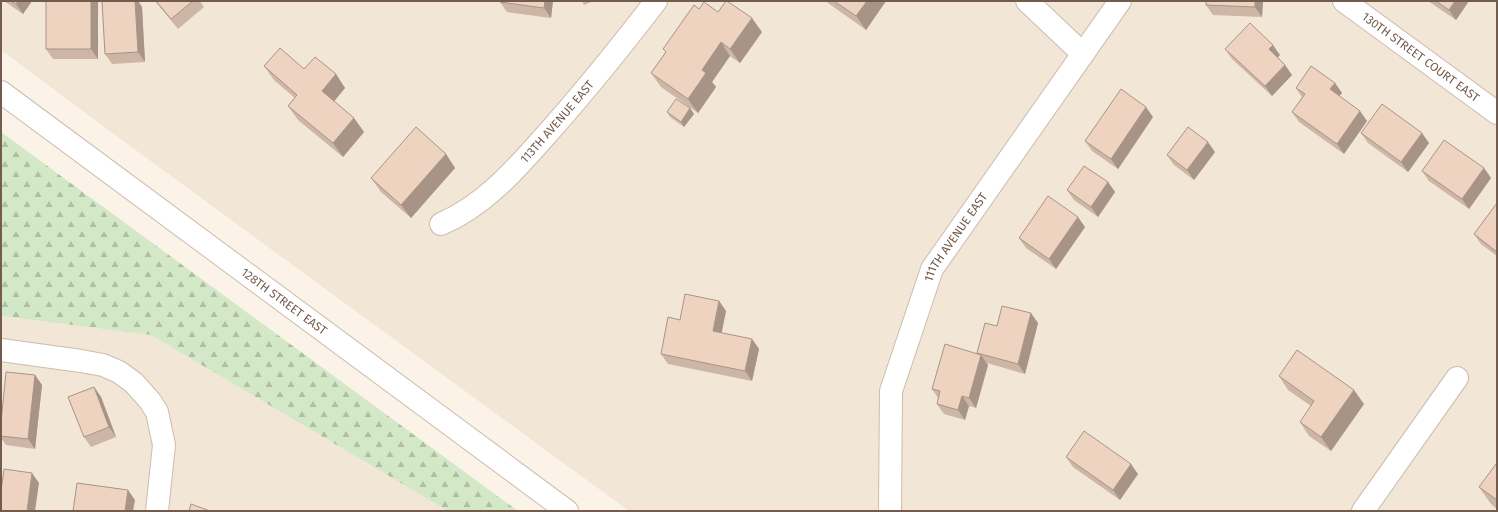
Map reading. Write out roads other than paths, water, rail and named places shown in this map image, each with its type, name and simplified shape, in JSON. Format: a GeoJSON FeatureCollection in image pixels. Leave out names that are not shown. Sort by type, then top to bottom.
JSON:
{"type":"FeatureCollection","features":[{"type":"Feature","properties":{"kind":"street","name":"113TH AVENUE EAST"},"geometry":{"type":"LineString","coordinates":[[441,224],[459,216],[482,200],[506,178],[573,104],[623,45],[656,1]]}},
{"type":"Feature","properties":{"kind":"street"},"geometry":{"type":"LineString","coordinates":[[1027,1],[1083,54]]}},
{"type":"Feature","properties":{"kind":"street","name":"111TH AVENUE EAST"},"geometry":{"type":"LineString","coordinates":[[890,511],[891,391],[932,269],[1120,1]]}},
{"type":"Feature","properties":{"kind":"street","name":"130TH STREET COURT EAST"},"geometry":{"type":"LineString","coordinates":[[1344,1],[1497,113]]}},
{"type":"Feature","properties":{"kind":"street","name":"128TH STREET EAST"},"geometry":{"type":"LineString","coordinates":[[1,92],[567,511]]}},
{"type":"Feature","properties":{"kind":"street"},"geometry":{"type":"LineString","coordinates":[[1,350],[103,365],[119,372],[134,384],[150,401],[157,412],[164,445],[157,511]]}},
{"type":"Feature","properties":{"kind":"street"},"geometry":{"type":"LineString","coordinates":[[1363,511],[1457,378]]}}]}
